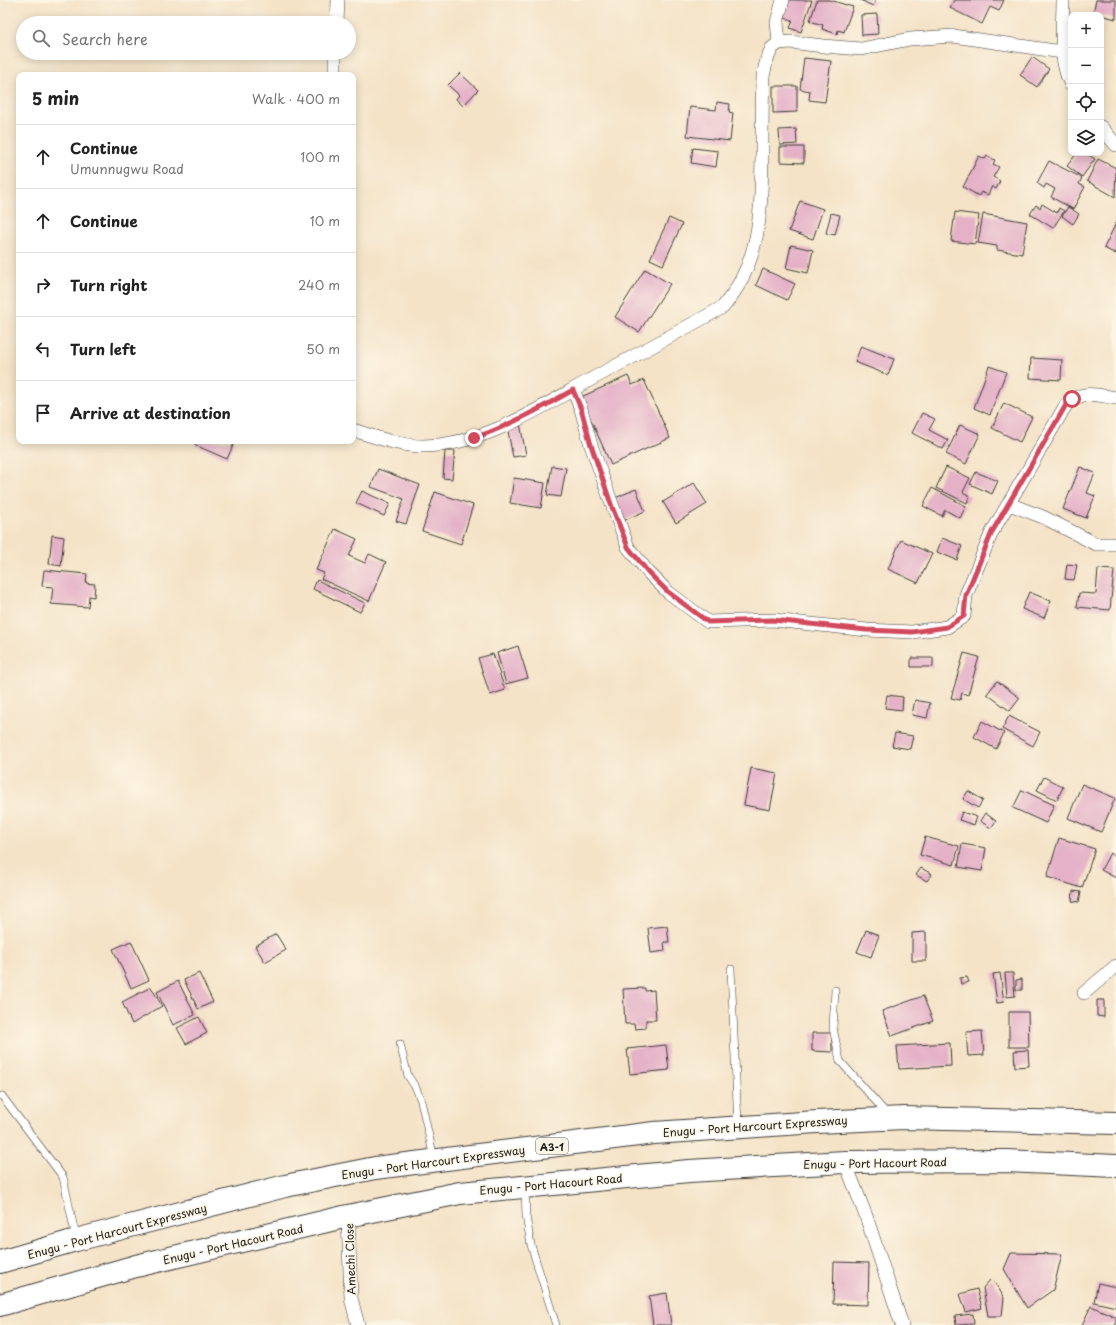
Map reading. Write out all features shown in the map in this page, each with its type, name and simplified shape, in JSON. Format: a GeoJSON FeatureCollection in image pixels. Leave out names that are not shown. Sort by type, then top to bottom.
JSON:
{"type":"FeatureCollection","features":[{"type":"Feature","properties":{"kind":"highway","name":"Enugu - Port Harcourt Expressway"},"geometry":{"type":"LineString","coordinates":[[0,1262],[76,1240],[285,1186],[375,1168],[434,1160],[654,1133],[891,1118],[1116,1123]]}},
{"type":"Feature","properties":{"kind":"highway","name":"Enugu - Port Hacourt Road"},"geometry":{"type":"LineString","coordinates":[[0,1305],[136,1266],[348,1216],[460,1193],[689,1171],[845,1162],[1007,1161],[1116,1166]]}},
{"type":"Feature","properties":{"kind":"street"},"geometry":{"type":"LineString","coordinates":[[337,16],[338,0]]}},
{"type":"Feature","properties":{"kind":"street"},"geometry":{"type":"LineString","coordinates":[[779,43],[777,22],[783,0]]}},
{"type":"Feature","properties":{"kind":"street"},"geometry":{"type":"LineString","coordinates":[[1063,0],[1062,52],[1067,76],[1071,84]]}},
{"type":"Feature","properties":{"kind":"street"},"geometry":{"type":"LineString","coordinates":[[356,431],[392,442],[422,446],[440,445],[474,438],[491,432],[538,409],[723,307],[738,287],[746,272],[758,229],[762,196],[763,76],[767,59],[772,48],[779,43],[790,42],[823,46],[861,48],[910,39],[953,36],[1062,52]]}},
{"type":"Feature","properties":{"kind":"street"},"geometry":{"type":"LineString","coordinates":[[335,60],[335,72]]}},
{"type":"Feature","properties":{"kind":"street"},"geometry":{"type":"LineString","coordinates":[[1104,130],[1116,144]]}},
{"type":"Feature","properties":{"kind":"street"},"geometry":{"type":"LineString","coordinates":[[573,390],[581,409],[591,445],[612,507],[628,547],[648,572],[668,592],[708,622],[773,620],[866,630],[912,632],[947,627],[964,616],[966,595],[992,532],[1066,405],[1072,399],[1081,394],[1116,398]]}},
{"type":"Feature","properties":{"kind":"street"},"geometry":{"type":"LineString","coordinates":[[1009,504],[1043,517],[1096,544],[1116,544]]}},
{"type":"Feature","properties":{"kind":"street"},"geometry":{"type":"LineString","coordinates":[[1084,993],[1116,966]]}},
{"type":"Feature","properties":{"kind":"street"},"geometry":{"type":"LineString","coordinates":[[845,1162],[866,1216],[902,1325]]}},
{"type":"Feature","properties":{"kind":"street","name":"Amechi Close"},"geometry":{"type":"LineString","coordinates":[[348,1216],[351,1298],[358,1325]]}},
{"type":"Feature","properties":{"kind":"lane"},"geometry":{"type":"LineString","coordinates":[[730,969],[738,1127]]}},
{"type":"Feature","properties":{"kind":"lane"},"geometry":{"type":"LineString","coordinates":[[835,990],[833,1028],[840,1061],[891,1118]]}},
{"type":"Feature","properties":{"kind":"lane"},"geometry":{"type":"LineString","coordinates":[[400,1044],[408,1076],[416,1088],[421,1101],[434,1160]]}},
{"type":"Feature","properties":{"kind":"lane"},"geometry":{"type":"LineString","coordinates":[[2,1096],[62,1177],[76,1240]]}},
{"type":"Feature","properties":{"kind":"lane"},"geometry":{"type":"LineString","coordinates":[[525,1186],[526,1216],[531,1245],[556,1325]]}},
{"type":"Feature","properties":{"kind":"building"},"geometry":{"type":"Polygon","coordinates":[[[788,0],[812,0],[801,32],[790,28],[793,21],[782,17],[788,0]]]}},
{"type":"Feature","properties":{"kind":"building"},"geometry":{"type":"Polygon","coordinates":[[[817,0],[830,0],[853,7],[844,32],[838,30],[837,34],[822,29],[823,25],[810,21],[817,0]]]}},
{"type":"Feature","properties":{"kind":"building"},"geometry":{"type":"Polygon","coordinates":[[[860,0],[876,0],[873,6],[860,0]]]}},
{"type":"Feature","properties":{"kind":"building"},"geometry":{"type":"Polygon","coordinates":[[[954,0],[1004,0],[999,11],[990,7],[982,24],[950,8],[954,0]]]}},
{"type":"Feature","properties":{"kind":"building"},"geometry":{"type":"Polygon","coordinates":[[[1096,0],[1116,0],[1116,19],[1104,16],[1104,12],[1093,12],[1096,0]]]}},
{"type":"Feature","properties":{"kind":"building"},"geometry":{"type":"Polygon","coordinates":[[[877,14],[878,34],[862,35],[861,15],[877,14]]]}},
{"type":"Feature","properties":{"kind":"building"},"geometry":{"type":"Polygon","coordinates":[[[1032,57],[1049,69],[1037,87],[1020,75],[1032,57]]]}},
{"type":"Feature","properties":{"kind":"building"},"geometry":{"type":"Polygon","coordinates":[[[804,58],[831,61],[825,102],[809,100],[810,91],[800,89],[804,58]]]}},
{"type":"Feature","properties":{"kind":"building"},"geometry":{"type":"Polygon","coordinates":[[[460,73],[478,90],[463,106],[456,99],[459,95],[448,85],[460,73]]]}},
{"type":"Feature","properties":{"kind":"building"},"geometry":{"type":"Polygon","coordinates":[[[773,86],[797,86],[797,112],[773,113],[773,86]]]}},
{"type":"Feature","properties":{"kind":"building"},"geometry":{"type":"Polygon","coordinates":[[[717,102],[730,104],[729,112],[733,113],[730,141],[687,136],[690,107],[716,110],[717,102]]]}},
{"type":"Feature","properties":{"kind":"building"},"geometry":{"type":"Polygon","coordinates":[[[796,129],[797,144],[780,145],[779,130],[796,129]]]}},
{"type":"Feature","properties":{"kind":"building"},"geometry":{"type":"Polygon","coordinates":[[[780,147],[804,147],[804,163],[780,162],[780,147]]]}},
{"type":"Feature","properties":{"kind":"building"},"geometry":{"type":"Polygon","coordinates":[[[693,148],[718,151],[716,167],[691,163],[693,148]]]}},
{"type":"Feature","properties":{"kind":"building"},"geometry":{"type":"Polygon","coordinates":[[[979,156],[985,159],[987,156],[995,160],[993,164],[999,167],[993,177],[1000,181],[996,189],[992,186],[988,195],[981,192],[979,196],[963,187],[979,156]]]}},
{"type":"Feature","properties":{"kind":"building"},"geometry":{"type":"Polygon","coordinates":[[[1075,156],[1090,156],[1095,159],[1082,177],[1067,166],[1075,156]]]}},
{"type":"Feature","properties":{"kind":"building"},"geometry":{"type":"Polygon","coordinates":[[[1098,159],[1116,168],[1115,197],[1087,181],[1098,159]]]}},
{"type":"Feature","properties":{"kind":"building"},"geometry":{"type":"Polygon","coordinates":[[[1049,161],[1082,178],[1079,184],[1085,187],[1073,209],[1051,197],[1055,189],[1046,184],[1044,188],[1037,183],[1049,161]]]}},
{"type":"Feature","properties":{"kind":"building"},"geometry":{"type":"Polygon","coordinates":[[[800,201],[823,209],[813,239],[789,231],[800,201]]]}},
{"type":"Feature","properties":{"kind":"building"},"geometry":{"type":"Polygon","coordinates":[[[1042,204],[1057,213],[1059,208],[1064,211],[1053,228],[1030,214],[1036,205],[1040,208],[1042,204]]]}},
{"type":"Feature","properties":{"kind":"building"},"geometry":{"type":"Polygon","coordinates":[[[1068,207],[1079,214],[1073,224],[1062,216],[1068,207]]]}},
{"type":"Feature","properties":{"kind":"building"},"geometry":{"type":"Polygon","coordinates":[[[955,212],[979,215],[975,244],[951,241],[955,212]]]}},
{"type":"Feature","properties":{"kind":"building"},"geometry":{"type":"Polygon","coordinates":[[[831,213],[840,215],[835,235],[826,233],[831,213]]]}},
{"type":"Feature","properties":{"kind":"building"},"geometry":{"type":"Polygon","coordinates":[[[983,214],[1027,222],[1022,254],[997,250],[997,246],[978,243],[983,214]]]}},
{"type":"Feature","properties":{"kind":"building"},"geometry":{"type":"Polygon","coordinates":[[[669,218],[682,224],[663,265],[650,259],[669,218]]]}},
{"type":"Feature","properties":{"kind":"building"},"geometry":{"type":"Polygon","coordinates":[[[1116,223],[1116,254],[1104,248],[1116,223]]]}},
{"type":"Feature","properties":{"kind":"building"},"geometry":{"type":"Polygon","coordinates":[[[791,245],[813,250],[808,273],[786,268],[791,245]]]}},
{"type":"Feature","properties":{"kind":"building"},"geometry":{"type":"Polygon","coordinates":[[[645,269],[670,284],[639,332],[615,317],[645,269]]]}},
{"type":"Feature","properties":{"kind":"building"},"geometry":{"type":"Polygon","coordinates":[[[763,269],[795,284],[787,300],[756,285],[763,269]]]}},
{"type":"Feature","properties":{"kind":"building"},"geometry":{"type":"Polygon","coordinates":[[[861,346],[894,359],[888,375],[855,362],[861,346]]]}},
{"type":"Feature","properties":{"kind":"building"},"geometry":{"type":"Polygon","coordinates":[[[1031,358],[1062,360],[1061,380],[1030,378],[1031,358]]]}},
{"type":"Feature","properties":{"kind":"building"},"geometry":{"type":"Polygon","coordinates":[[[989,366],[1006,372],[990,415],[974,408],[989,366]]]}},
{"type":"Feature","properties":{"kind":"building"},"geometry":{"type":"Polygon","coordinates":[[[628,376],[632,385],[644,380],[670,438],[611,465],[581,397],[628,376]]]}},
{"type":"Feature","properties":{"kind":"building"},"geometry":{"type":"Polygon","coordinates":[[[1004,403],[1032,417],[1020,442],[992,428],[1004,403]]]}},
{"type":"Feature","properties":{"kind":"building"},"geometry":{"type":"Polygon","coordinates":[[[922,413],[935,419],[929,430],[948,440],[943,449],[912,433],[922,413]]]}},
{"type":"Feature","properties":{"kind":"building"},"geometry":{"type":"Polygon","coordinates":[[[520,423],[526,455],[513,457],[507,426],[520,423]]]}},
{"type":"Feature","properties":{"kind":"building"},"geometry":{"type":"Polygon","coordinates":[[[960,425],[980,434],[966,464],[946,454],[960,425]]]}},
{"type":"Feature","properties":{"kind":"building"},"geometry":{"type":"Polygon","coordinates":[[[196,444],[234,444],[227,459],[196,444]]]}},
{"type":"Feature","properties":{"kind":"building"},"geometry":{"type":"Polygon","coordinates":[[[445,451],[455,451],[452,479],[443,478],[445,451]]]}},
{"type":"Feature","properties":{"kind":"building"},"geometry":{"type":"Polygon","coordinates":[[[552,466],[566,468],[561,497],[547,495],[552,466]]]}},
{"type":"Feature","properties":{"kind":"building"},"geometry":{"type":"Polygon","coordinates":[[[946,467],[970,478],[963,492],[970,496],[967,503],[936,488],[946,467]]]}},
{"type":"Feature","properties":{"kind":"building"},"geometry":{"type":"Polygon","coordinates":[[[1080,467],[1095,473],[1087,493],[1095,496],[1086,518],[1063,509],[1080,467]]]}},
{"type":"Feature","properties":{"kind":"building"},"geometry":{"type":"Polygon","coordinates":[[[378,469],[420,485],[406,524],[396,521],[404,499],[371,487],[378,469]]]}},
{"type":"Feature","properties":{"kind":"building"},"geometry":{"type":"Polygon","coordinates":[[[976,472],[998,481],[992,494],[970,484],[976,472]]]}},
{"type":"Feature","properties":{"kind":"building"},"geometry":{"type":"Polygon","coordinates":[[[514,478],[545,483],[541,508],[510,503],[514,478]]]}},
{"type":"Feature","properties":{"kind":"building"},"geometry":{"type":"Polygon","coordinates":[[[694,483],[707,504],[676,523],[663,502],[694,483]]]}},
{"type":"Feature","properties":{"kind":"building"},"geometry":{"type":"Polygon","coordinates":[[[932,488],[966,506],[960,518],[945,510],[942,516],[923,506],[932,488]]]}},
{"type":"Feature","properties":{"kind":"building"},"geometry":{"type":"Polygon","coordinates":[[[636,489],[645,511],[625,520],[615,498],[636,489]]]}},
{"type":"Feature","properties":{"kind":"building"},"geometry":{"type":"Polygon","coordinates":[[[362,491],[390,504],[384,516],[356,503],[362,491]]]}},
{"type":"Feature","properties":{"kind":"building"},"geometry":{"type":"Polygon","coordinates":[[[435,492],[473,505],[461,544],[422,531],[435,492]]]}},
{"type":"Feature","properties":{"kind":"building"},"geometry":{"type":"Polygon","coordinates":[[[335,529],[357,539],[349,556],[365,563],[369,554],[386,562],[369,601],[321,579],[324,573],[316,570],[335,529]]]}},
{"type":"Feature","properties":{"kind":"building"},"geometry":{"type":"Polygon","coordinates":[[[52,535],[64,537],[61,566],[49,564],[52,535]]]}},
{"type":"Feature","properties":{"kind":"building"},"geometry":{"type":"Polygon","coordinates":[[[942,538],[962,546],[957,560],[937,552],[942,538]]]}},
{"type":"Feature","properties":{"kind":"building"},"geometry":{"type":"Polygon","coordinates":[[[901,540],[932,554],[918,583],[888,569],[901,540]]]}},
{"type":"Feature","properties":{"kind":"building"},"geometry":{"type":"Polygon","coordinates":[[[1067,564],[1077,565],[1074,580],[1065,579],[1067,564]]]}},
{"type":"Feature","properties":{"kind":"building"},"geometry":{"type":"Polygon","coordinates":[[[1098,569],[1114,570],[1110,610],[1077,607],[1079,593],[1096,594],[1098,569]]]}},
{"type":"Feature","properties":{"kind":"building"},"geometry":{"type":"Polygon","coordinates":[[[44,570],[87,574],[86,583],[95,584],[94,597],[89,596],[88,607],[51,604],[53,587],[42,586],[44,570]]]}},
{"type":"Feature","properties":{"kind":"building"},"geometry":{"type":"Polygon","coordinates":[[[317,580],[365,603],[360,612],[313,589],[317,580]]]}},
{"type":"Feature","properties":{"kind":"building"},"geometry":{"type":"Polygon","coordinates":[[[1029,592],[1051,601],[1044,618],[1022,609],[1029,592]]]}},
{"type":"Feature","properties":{"kind":"building"},"geometry":{"type":"Polygon","coordinates":[[[518,646],[528,678],[506,684],[497,653],[518,646]]]}},
{"type":"Feature","properties":{"kind":"building"},"geometry":{"type":"Polygon","coordinates":[[[964,653],[979,657],[968,695],[962,693],[960,700],[951,698],[964,653]]]}},
{"type":"Feature","properties":{"kind":"building"},"geometry":{"type":"Polygon","coordinates":[[[493,654],[505,690],[490,695],[478,658],[493,654]]]}},
{"type":"Feature","properties":{"kind":"building"},"geometry":{"type":"Polygon","coordinates":[[[911,658],[933,658],[933,667],[911,667],[911,658]]]}},
{"type":"Feature","properties":{"kind":"building"},"geometry":{"type":"Polygon","coordinates":[[[997,681],[1020,698],[1010,711],[987,694],[997,681]]]}},
{"type":"Feature","properties":{"kind":"building"},"geometry":{"type":"Polygon","coordinates":[[[887,695],[903,697],[902,710],[885,708],[887,695]]]}},
{"type":"Feature","properties":{"kind":"building"},"geometry":{"type":"Polygon","coordinates":[[[915,700],[930,703],[927,718],[912,715],[915,700]]]}},
{"type":"Feature","properties":{"kind":"building"},"geometry":{"type":"Polygon","coordinates":[[[1009,716],[1040,732],[1033,746],[1002,729],[1009,716]]]}},
{"type":"Feature","properties":{"kind":"building"},"geometry":{"type":"Polygon","coordinates":[[[982,721],[1004,733],[996,749],[974,737],[982,721]]]}},
{"type":"Feature","properties":{"kind":"building"},"geometry":{"type":"Polygon","coordinates":[[[895,733],[913,736],[910,749],[892,746],[895,733]]]}},
{"type":"Feature","properties":{"kind":"building"},"geometry":{"type":"Polygon","coordinates":[[[751,768],[777,773],[770,810],[744,805],[751,768]]]}},
{"type":"Feature","properties":{"kind":"building"},"geometry":{"type":"Polygon","coordinates":[[[1044,777],[1063,787],[1057,800],[1037,790],[1044,777]]]}},
{"type":"Feature","properties":{"kind":"building"},"geometry":{"type":"Polygon","coordinates":[[[1082,784],[1115,798],[1101,832],[1068,818],[1082,784]]]}},
{"type":"Feature","properties":{"kind":"building"},"geometry":{"type":"Polygon","coordinates":[[[1022,790],[1054,805],[1046,823],[1013,808],[1022,790]]]}},
{"type":"Feature","properties":{"kind":"building"},"geometry":{"type":"Polygon","coordinates":[[[968,791],[983,800],[978,808],[963,799],[968,791]]]}},
{"type":"Feature","properties":{"kind":"building"},"geometry":{"type":"Polygon","coordinates":[[[962,812],[977,817],[974,825],[959,820],[962,812]]]}},
{"type":"Feature","properties":{"kind":"building"},"geometry":{"type":"Polygon","coordinates":[[[985,813],[996,821],[991,828],[980,821],[985,813]]]}},
{"type":"Feature","properties":{"kind":"building"},"geometry":{"type":"Polygon","coordinates":[[[925,837],[959,846],[954,865],[920,855],[925,837]]]}},
{"type":"Feature","properties":{"kind":"building"},"geometry":{"type":"Polygon","coordinates":[[[1059,838],[1095,849],[1082,888],[1047,877],[1059,838]]]}},
{"type":"Feature","properties":{"kind":"building"},"geometry":{"type":"Polygon","coordinates":[[[962,844],[986,848],[982,871],[958,867],[962,844]]]}},
{"type":"Feature","properties":{"kind":"building"},"geometry":{"type":"Polygon","coordinates":[[[1110,853],[1116,856],[1116,878],[1101,870],[1110,853]]]}},
{"type":"Feature","properties":{"kind":"building"},"geometry":{"type":"Polygon","coordinates":[[[921,868],[932,874],[927,881],[916,875],[921,868]]]}},
{"type":"Feature","properties":{"kind":"building"},"geometry":{"type":"Polygon","coordinates":[[[1073,891],[1081,892],[1079,902],[1072,901],[1073,891]]]}},
{"type":"Feature","properties":{"kind":"building"},"geometry":{"type":"Polygon","coordinates":[[[667,926],[669,942],[664,942],[665,951],[651,953],[648,928],[667,926]]]}},
{"type":"Feature","properties":{"kind":"building"},"geometry":{"type":"Polygon","coordinates":[[[866,930],[879,935],[871,957],[857,952],[866,930]]]}},
{"type":"Feature","properties":{"kind":"building"},"geometry":{"type":"Polygon","coordinates":[[[926,932],[926,961],[912,961],[912,933],[926,932]]]}},
{"type":"Feature","properties":{"kind":"building"},"geometry":{"type":"Polygon","coordinates":[[[276,934],[286,950],[265,962],[255,946],[276,934]]]}},
{"type":"Feature","properties":{"kind":"building"},"geometry":{"type":"Polygon","coordinates":[[[131,941],[149,980],[131,988],[113,949],[131,941]]]}},
{"type":"Feature","properties":{"kind":"building"},"geometry":{"type":"Polygon","coordinates":[[[199,973],[213,1002],[198,1009],[184,980],[199,973]]]}},
{"type":"Feature","properties":{"kind":"building"},"geometry":{"type":"Polygon","coordinates":[[[1000,973],[1004,1002],[997,1003],[993,974],[1000,973]]]}},
{"type":"Feature","properties":{"kind":"building"},"geometry":{"type":"Polygon","coordinates":[[[1005,973],[1013,973],[1015,996],[1007,997],[1005,973]]]}},
{"type":"Feature","properties":{"kind":"building"},"geometry":{"type":"Polygon","coordinates":[[[967,977],[969,982],[961,984],[960,978],[967,977]]]}},
{"type":"Feature","properties":{"kind":"building"},"geometry":{"type":"Polygon","coordinates":[[[1022,979],[1022,990],[1016,990],[1016,980],[1022,979]]]}},
{"type":"Feature","properties":{"kind":"building"},"geometry":{"type":"Polygon","coordinates":[[[178,981],[195,1015],[173,1025],[157,992],[178,981]]]}},
{"type":"Feature","properties":{"kind":"building"},"geometry":{"type":"Polygon","coordinates":[[[151,987],[162,1006],[132,1024],[122,1002],[151,987]]]}},
{"type":"Feature","properties":{"kind":"building"},"geometry":{"type":"Polygon","coordinates":[[[645,988],[645,991],[654,990],[656,1020],[646,1020],[646,1028],[635,1029],[634,1024],[625,1024],[623,989],[645,988]]]}},
{"type":"Feature","properties":{"kind":"building"},"geometry":{"type":"Polygon","coordinates":[[[923,996],[933,1021],[892,1036],[882,1011],[923,996]]]}},
{"type":"Feature","properties":{"kind":"building"},"geometry":{"type":"Polygon","coordinates":[[[1097,1000],[1104,1000],[1104,1017],[1097,1016],[1097,1000]]]}},
{"type":"Feature","properties":{"kind":"building"},"geometry":{"type":"Polygon","coordinates":[[[1009,1012],[1028,1012],[1029,1047],[1009,1047],[1009,1012]]]}},
{"type":"Feature","properties":{"kind":"building"},"geometry":{"type":"Polygon","coordinates":[[[199,1017],[207,1033],[186,1044],[177,1028],[199,1017]]]}},
{"type":"Feature","properties":{"kind":"building"},"geometry":{"type":"Polygon","coordinates":[[[982,1031],[984,1055],[968,1056],[966,1032],[982,1031]]]}},
{"type":"Feature","properties":{"kind":"building"},"geometry":{"type":"Polygon","coordinates":[[[812,1033],[832,1033],[832,1052],[812,1051],[812,1033]]]}},
{"type":"Feature","properties":{"kind":"building"},"geometry":{"type":"Polygon","coordinates":[[[950,1043],[951,1066],[899,1069],[897,1046],[950,1043]]]}},
{"type":"Feature","properties":{"kind":"building"},"geometry":{"type":"Polygon","coordinates":[[[666,1045],[669,1070],[630,1074],[627,1049],[666,1045]]]}},
{"type":"Feature","properties":{"kind":"building"},"geometry":{"type":"Polygon","coordinates":[[[1028,1050],[1029,1066],[1015,1067],[1014,1051],[1028,1050]]]}},
{"type":"Feature","properties":{"kind":"building"},"geometry":{"type":"Polygon","coordinates":[[[1011,1253],[1062,1254],[1053,1290],[1027,1308],[1004,1269],[1011,1253]]]}},
{"type":"Feature","properties":{"kind":"building"},"geometry":{"type":"Polygon","coordinates":[[[834,1262],[869,1263],[868,1305],[833,1304],[834,1262]]]}},
{"type":"Feature","properties":{"kind":"building"},"geometry":{"type":"Polygon","coordinates":[[[991,1279],[1004,1298],[1002,1316],[988,1316],[983,1288],[991,1279]]]}},
{"type":"Feature","properties":{"kind":"building"},"geometry":{"type":"Polygon","coordinates":[[[1098,1283],[1116,1287],[1116,1307],[1094,1302],[1098,1283]]]}},
{"type":"Feature","properties":{"kind":"building"},"geometry":{"type":"Polygon","coordinates":[[[977,1289],[982,1308],[966,1312],[960,1294],[977,1289]]]}},
{"type":"Feature","properties":{"kind":"building"},"geometry":{"type":"Polygon","coordinates":[[[667,1293],[671,1325],[653,1325],[649,1296],[667,1293]]]}},
{"type":"Feature","properties":{"kind":"building"},"geometry":{"type":"Polygon","coordinates":[[[1091,1306],[1116,1317],[1116,1325],[1082,1325],[1091,1306]]]}},
{"type":"Feature","properties":{"kind":"building"},"geometry":{"type":"Polygon","coordinates":[[[973,1314],[974,1324],[956,1325],[955,1316],[973,1314]]]}},
{"type":"Feature","properties":{"kind":"route"},"geometry":{"type":"LineString","coordinates":[[474,438],[491,432],[573,390],[581,409],[591,445],[612,507],[628,547],[648,572],[668,592],[708,622],[773,620],[866,630],[912,632],[947,627],[964,616],[966,595],[992,532],[1066,405],[1072,399]]}}]}
